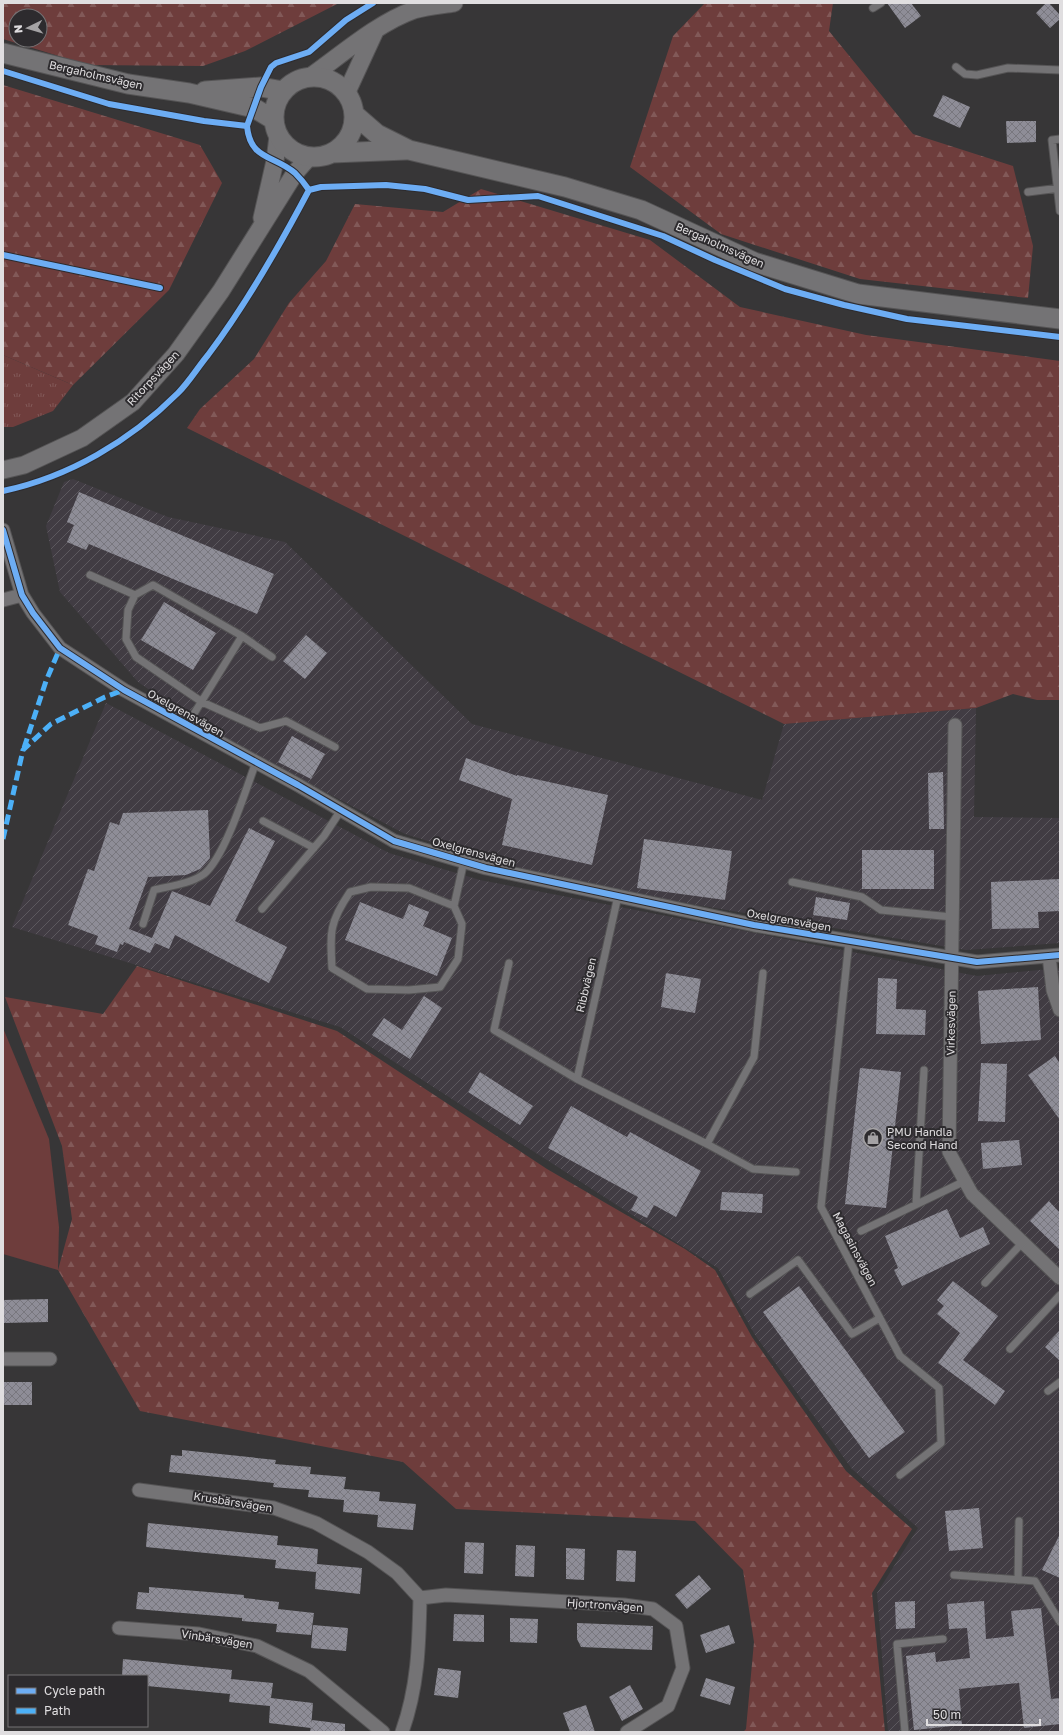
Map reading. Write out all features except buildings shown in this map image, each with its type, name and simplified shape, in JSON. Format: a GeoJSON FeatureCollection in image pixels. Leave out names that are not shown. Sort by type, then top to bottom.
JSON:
{"type":"FeatureCollection","features":[{"type":"Feature","properties":{"kind":"main road","name":"Bergaholmsvägen"},"geometry":{"type":"LineString","coordinates":[[3,53],[128,84],[189,93],[254,108],[276,128],[288,148],[294,152],[309,157],[317,157],[332,153],[409,150]]}},
{"type":"Feature","properties":{"kind":"main road"},"geometry":{"type":"LineString","coordinates":[[276,128],[276,105],[283,91],[295,82],[310,77]]}},
{"type":"Feature","properties":{"kind":"main road","name":"Bergaholmsvägen"},"geometry":{"type":"LineString","coordinates":[[310,77],[333,82],[346,94],[354,114],[377,134],[409,150],[565,187],[641,210],[754,262],[858,294],[1060,319]]}},
{"type":"Feature","properties":{"kind":"main road","name":"Bergaholmsvägen"},"geometry":{"type":"LineString","coordinates":[[189,93],[261,86],[283,91]]}},
{"type":"Feature","properties":{"kind":"main road"},"geometry":{"type":"LineString","coordinates":[[332,153],[339,148],[349,136],[352,130],[354,114]]}},
{"type":"Feature","properties":{"kind":"street"},"geometry":{"type":"LineString","coordinates":[[310,77],[375,31],[414,10],[454,3]]}},
{"type":"Feature","properties":{"kind":"street"},"geometry":{"type":"LineString","coordinates":[[346,94],[375,31]]}},
{"type":"Feature","properties":{"kind":"street","name":"Ritorpsvägen"},"geometry":{"type":"LineString","coordinates":[[258,234],[275,161],[276,128]]}},
{"type":"Feature","properties":{"kind":"street","name":"Ritorpsvägen"},"geometry":{"type":"LineString","coordinates":[[3,470],[24,465],[82,438],[133,402],[176,354],[221,291],[295,173],[309,157]]}},
{"type":"Feature","properties":{"kind":"street","name":"Oxelgrensvägen"},"geometry":{"type":"LineString","coordinates":[[3,530],[22,596],[60,648],[124,690],[256,762],[394,841],[464,861],[754,925],[977,962],[1055,956]]}},
{"type":"Feature","properties":{"kind":"street"},"geometry":{"type":"LineString","coordinates":[[3,600],[22,596]]}},
{"type":"Feature","properties":{"kind":"street","name":"Virkesvägen"},"geometry":{"type":"LineString","coordinates":[[955,725],[949,1152],[972,1194],[1060,1278]]}},
{"type":"Feature","properties":{"kind":"street"},"geometry":{"type":"LineString","coordinates":[[1055,956],[1053,990],[1060,1010]]}},
{"type":"Feature","properties":{"kind":"street"},"geometry":{"type":"LineString","coordinates":[[3,1358],[50,1359]]}},
{"type":"Feature","properties":{"kind":"street","name":"Krusbärsvägen"},"geometry":{"type":"LineString","coordinates":[[139,1490],[274,1508],[316,1522],[397,1573],[420,1598]]}},
{"type":"Feature","properties":{"kind":"street","name":"Hjortronvägen"},"geometry":{"type":"LineString","coordinates":[[420,1598],[446,1595],[624,1605],[653,1609],[676,1626],[683,1668],[668,1706],[627,1732]]}},
{"type":"Feature","properties":{"kind":"street"},"geometry":{"type":"LineString","coordinates":[[402,1732],[411,1707],[418,1656],[420,1598]]}},
{"type":"Feature","properties":{"kind":"street","name":"Vinbärsvägen"},"geometry":{"type":"LineString","coordinates":[[119,1628],[199,1634],[257,1646],[309,1671],[383,1732]]}},
{"type":"Feature","properties":{"kind":"lane"},"geometry":{"type":"LineString","coordinates":[[873,8],[881,3]]}},
{"type":"Feature","properties":{"kind":"lane"},"geometry":{"type":"LineString","coordinates":[[956,67],[965,74],[977,75],[1008,68],[1060,70]]}},
{"type":"Feature","properties":{"kind":"lane"},"geometry":{"type":"LineString","coordinates":[[1060,139],[1052,140],[1059,188],[1060,211]]}},
{"type":"Feature","properties":{"kind":"lane"},"geometry":{"type":"LineString","coordinates":[[1028,192],[1059,188]]}},
{"type":"Feature","properties":{"kind":"lane"},"geometry":{"type":"LineString","coordinates":[[90,575],[135,595]]}},
{"type":"Feature","properties":{"kind":"lane"},"geometry":{"type":"LineString","coordinates":[[272,657],[242,636],[153,585],[135,595],[128,610],[126,639],[136,657],[202,702],[260,728],[286,721],[335,747]]}},
{"type":"Feature","properties":{"kind":"lane"},"geometry":{"type":"LineString","coordinates":[[188,725],[242,636]]}},
{"type":"Feature","properties":{"kind":"lane"},"geometry":{"type":"LineString","coordinates":[[143,924],[154,890],[185,883],[204,874],[222,850],[256,762]]}},
{"type":"Feature","properties":{"kind":"lane"},"geometry":{"type":"LineString","coordinates":[[262,909],[314,848],[341,810]]}},
{"type":"Feature","properties":{"kind":"lane"},"geometry":{"type":"LineString","coordinates":[[263,821],[314,848]]}},
{"type":"Feature","properties":{"kind":"lane"},"geometry":{"type":"LineString","coordinates":[[454,906],[408,888],[371,887],[350,892],[336,913],[330,937],[332,968],[367,989],[409,990],[440,987],[458,959],[462,924],[454,906],[464,861]]}},
{"type":"Feature","properties":{"kind":"lane"},"geometry":{"type":"LineString","coordinates":[[792,882],[862,897],[881,910],[952,917]]}},
{"type":"Feature","properties":{"kind":"lane","name":"Ribbvägen"},"geometry":{"type":"LineString","coordinates":[[577,1079],[618,896]]}},
{"type":"Feature","properties":{"kind":"lane","name":"Magasinsvägen"},"geometry":{"type":"LineString","coordinates":[[849,941],[821,1207],[900,1356],[939,1388],[941,1443],[900,1475]]}},
{"type":"Feature","properties":{"kind":"lane"},"geometry":{"type":"LineString","coordinates":[[509,963],[494,1030],[577,1079],[707,1144],[753,1169],[796,1172]]}},
{"type":"Feature","properties":{"kind":"lane"},"geometry":{"type":"LineString","coordinates":[[707,1144],[754,1057],[763,973]]}},
{"type":"Feature","properties":{"kind":"lane"},"geometry":{"type":"LineString","coordinates":[[916,1204],[924,1070]]}},
{"type":"Feature","properties":{"kind":"lane"},"geometry":{"type":"LineString","coordinates":[[861,1230],[965,1182]]}},
{"type":"Feature","properties":{"kind":"lane"},"geometry":{"type":"LineString","coordinates":[[985,1283],[1023,1242]]}},
{"type":"Feature","properties":{"kind":"lane"},"geometry":{"type":"LineString","coordinates":[[750,1294],[798,1260],[852,1334],[880,1318]]}},
{"type":"Feature","properties":{"kind":"lane"},"geometry":{"type":"LineString","coordinates":[[1010,1349],[1060,1295]]}},
{"type":"Feature","properties":{"kind":"lane"},"geometry":{"type":"LineString","coordinates":[[1048,1391],[1060,1382]]}},
{"type":"Feature","properties":{"kind":"lane"},"geometry":{"type":"LineString","coordinates":[[1018,1580],[1020,1521]]}},
{"type":"Feature","properties":{"kind":"lane"},"geometry":{"type":"LineString","coordinates":[[954,1575],[1035,1581],[1060,1622]]}},
{"type":"Feature","properties":{"kind":"lane"},"geometry":{"type":"LineString","coordinates":[[905,1732],[897,1644],[943,1639]]}},
{"type":"Feature","properties":{"kind":"shaded area"},"geometry":{"type":"Polygon","coordinates":[[[73,479],[168,517],[285,542],[472,724],[762,800],[784,724],[976,708],[974,817],[1060,818],[1060,943],[966,950],[673,901],[537,874],[405,834],[206,729],[138,682],[60,592],[46,526],[64,482],[73,479]]]}},
{"type":"Feature","properties":{"kind":"shaded area"},"geometry":{"type":"Polygon","coordinates":[[[106,703],[389,853],[480,880],[977,976],[1060,968],[1060,1732],[888,1732],[877,1593],[918,1528],[852,1469],[755,1335],[718,1268],[640,1220],[340,1027],[12,927],[106,703]]]}},
{"type":"Feature","properties":{"kind":"green space"},"geometry":{"type":"Polygon","coordinates":[[[3,3],[339,3],[245,51],[203,66],[88,65],[32,48],[48,48],[48,8],[8,8],[8,41],[3,39],[3,3]]]}},
{"type":"Feature","properties":{"kind":"green space"},"geometry":{"type":"Polygon","coordinates":[[[705,3],[833,3],[829,31],[913,134],[1013,166],[1033,246],[1028,298],[860,279],[721,234],[630,167],[673,36],[705,3]]]}},
{"type":"Feature","properties":{"kind":"green space"},"geometry":{"type":"Polygon","coordinates":[[[3,85],[200,145],[222,183],[169,290],[73,385],[3,355],[3,85]]]}},
{"type":"Feature","properties":{"kind":"green space"},"geometry":{"type":"Polygon","coordinates":[[[481,189],[650,240],[740,307],[866,335],[1060,361],[1060,700],[1037,700],[1013,694],[976,708],[784,724],[187,428],[200,409],[254,359],[289,303],[326,261],[355,204],[443,212],[481,189]]]}},
{"type":"Feature","properties":{"kind":"green space"},"geometry":{"type":"Polygon","coordinates":[[[3,355],[73,385],[53,411],[13,427],[3,427],[3,355]]]}},
{"type":"Feature","properties":{"kind":"green space"},"geometry":{"type":"Polygon","coordinates":[[[137,966],[337,1031],[547,1169],[685,1249],[715,1270],[752,1337],[846,1471],[912,1529],[872,1593],[885,1732],[743,1732],[746,1729],[754,1642],[743,1570],[695,1521],[456,1509],[403,1462],[140,1411],[58,1270],[72,1219],[62,1146],[5,997],[103,1014],[137,966]]]}},
{"type":"Feature","properties":{"kind":"green space"},"geometry":{"type":"Polygon","coordinates":[[[3,1028],[49,1139],[59,1227],[58,1270],[3,1254],[3,1028]]]}},
{"type":"Feature","properties":{"kind":"marked path"},"geometry":{"type":"LineString","coordinates":[[24,748],[46,681],[60,648]]}},
{"type":"Feature","properties":{"kind":"marked path"},"geometry":{"type":"LineString","coordinates":[[3,839],[23,750],[51,724],[105,697],[124,690]]}},
{"type":"Feature","properties":{"kind":"cycle path"},"geometry":{"type":"LineString","coordinates":[[247,126],[261,87],[271,67],[276,63],[309,52],[346,20],[373,3]]}},
{"type":"Feature","properties":{"kind":"cycle path"},"geometry":{"type":"LineString","coordinates":[[3,71],[109,104],[204,121],[247,126],[249,137],[258,151],[264,156],[287,167],[295,173],[309,190],[321,187],[386,185],[425,189],[468,200],[538,196],[663,236],[715,260],[785,289],[844,305],[907,319],[1060,337]]}},
{"type":"Feature","properties":{"kind":"cycle path"},"geometry":{"type":"LineString","coordinates":[[3,491],[28,485],[51,477],[97,455],[140,427],[178,393],[222,335],[249,295],[274,254],[309,190]]}},
{"type":"Feature","properties":{"kind":"cycle path"},"geometry":{"type":"LineString","coordinates":[[3,255],[160,288]]}},
{"type":"Feature","properties":{"kind":"cycle path"},"geometry":{"type":"LineString","coordinates":[[3,530],[22,595],[33,613],[60,648],[124,690],[298,785],[394,841],[486,868],[754,925],[977,962],[1060,955]]}},
{"type":"Feature","properties":{"kind":"place","name":"PMU Handla Second Hand"},"geometry":{"type":"Point","coordinates":[873,1138]}}]}
